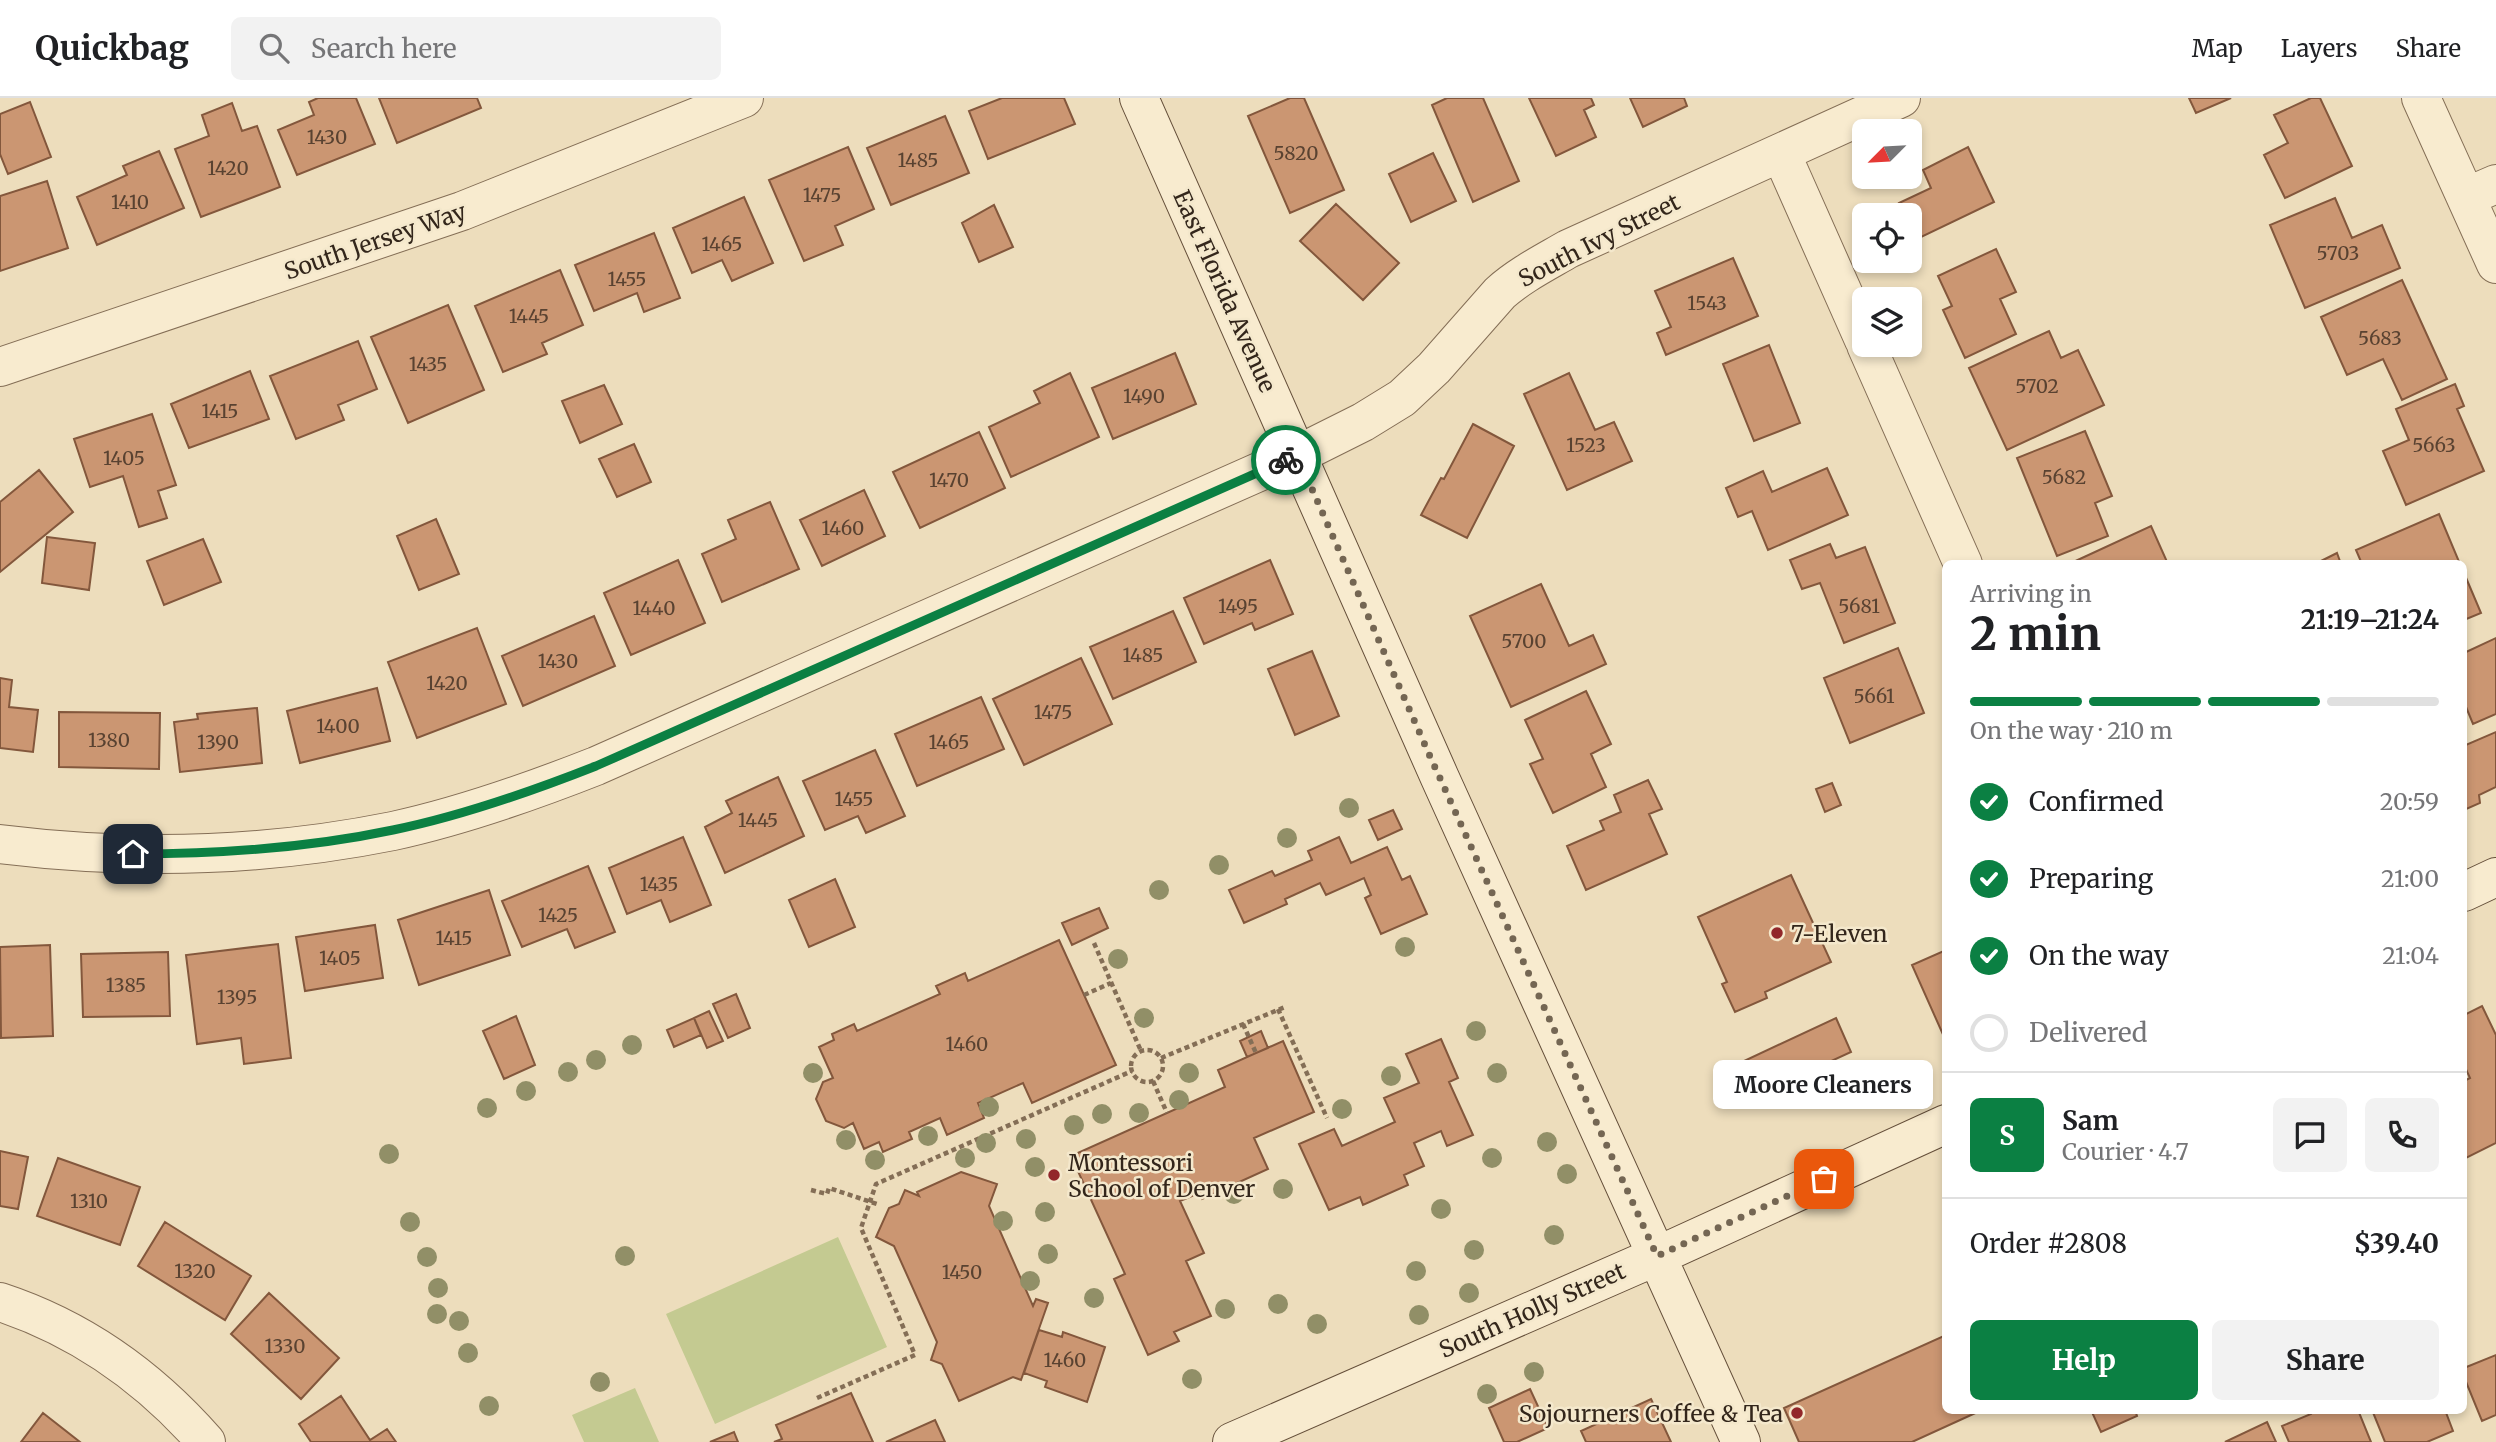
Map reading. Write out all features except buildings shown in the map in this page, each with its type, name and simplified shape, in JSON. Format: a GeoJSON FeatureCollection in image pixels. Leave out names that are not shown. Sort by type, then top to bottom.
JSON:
{"type":"FeatureCollection","features":[{"type":"Feature","properties":{"kind":"street","name":"South Jersey Way"},"geometry":{"type":"LineString","coordinates":[[0,367],[462,211],[744,98]]}},
{"type":"Feature","properties":{"kind":"street","name":"East Florida Avenue"},"geometry":{"type":"LineString","coordinates":[[1139,98],[1434,766],[1741,1442]]}},
{"type":"Feature","properties":{"kind":"street","name":"South Ivy Street"},"geometry":{"type":"LineString","coordinates":[[0,844],[111,854],[213,852],[359,837],[471,810],[596,766],[1297,455],[1363,422],[1402,398],[1434,368],[1487,306],[1523,275],[1568,249],[1901,98]]}},
{"type":"Feature","properties":{"kind":"street"},"geometry":{"type":"LineString","coordinates":[[2421,98],[2481,190],[2496,264]]}},
{"type":"Feature","properties":{"kind":"street"},"geometry":{"type":"LineString","coordinates":[[1781,153],[1852,313]]}},
{"type":"Feature","properties":{"kind":"street"},"geometry":{"type":"LineString","coordinates":[[1871,357],[1961,560]]}},
{"type":"Feature","properties":{"kind":"street"},"geometry":{"type":"LineString","coordinates":[[2467,891],[2496,877]]}},
{"type":"Feature","properties":{"kind":"street","name":"South Holly Street"},"geometry":{"type":"LineString","coordinates":[[1231,1442],[1657,1256],[1942,1126]]}},
{"type":"Feature","properties":{"kind":"street"},"geometry":{"type":"LineString","coordinates":[[0,1302],[72,1332],[110,1355],[161,1395],[205,1442]]}},
{"type":"Feature","properties":{"kind":"path"},"geometry":{"type":"LineString","coordinates":[[1094,943],[1141,1051]]}},
{"type":"Feature","properties":{"kind":"path"},"geometry":{"type":"LineString","coordinates":[[1084,995],[1111,983]]}},
{"type":"Feature","properties":{"kind":"path"},"geometry":{"type":"LineString","coordinates":[[1161,1058],[1285,1007]]}},
{"type":"Feature","properties":{"kind":"path"},"geometry":{"type":"LineString","coordinates":[[1278,1009],[1326,1118]]}},
{"type":"Feature","properties":{"kind":"path"},"geometry":{"type":"LineString","coordinates":[[1242,1024],[1256,1053]]}},
{"type":"Feature","properties":{"kind":"path"},"geometry":{"type":"LineString","coordinates":[[1150,1050],[1161,1058],[1162,1072],[1153,1081],[1139,1079],[1132,1071],[1132,1061],[1141,1051],[1150,1050]]}},
{"type":"Feature","properties":{"kind":"path"},"geometry":{"type":"LineString","coordinates":[[817,1398],[915,1355],[861,1228],[876,1184],[1132,1071]]}},
{"type":"Feature","properties":{"kind":"path"},"geometry":{"type":"LineString","coordinates":[[1153,1081],[1167,1113]]}},
{"type":"Feature","properties":{"kind":"path"},"geometry":{"type":"LineString","coordinates":[[811,1190],[827,1194],[829,1188],[877,1204]]}},
{"type":"Feature","properties":{"kind":"green space"},"geometry":{"type":"Polygon","coordinates":[[[838,1237],[887,1347],[715,1424],[666,1314],[838,1237]]]}},
{"type":"Feature","properties":{"kind":"green space"},"geometry":{"type":"Polygon","coordinates":[[[635,1388],[659,1442],[584,1442],[572,1415],[635,1388]]]}},
{"type":"Feature","properties":{"kind":"way so far"},"geometry":{"type":"LineString","coordinates":[[1286,460],[1297,455],[1429,754],[1657,1256],[1824,1179]]}},
{"type":"Feature","properties":{"kind":"place","name":"7-Eleven"},"geometry":{"type":"Point","coordinates":[1777,933]}},
{"type":"Feature","properties":{"kind":"place","name":"Montessori School of Denver"},"geometry":{"type":"Point","coordinates":[1054,1175]}},
{"type":"Feature","properties":{"kind":"place","name":"Moore Cleaners"},"geometry":{"type":"Point","coordinates":[1824,1179]}},
{"type":"Feature","properties":{"kind":"place","name":"Sojourners Coffee & Tea"},"geometry":{"type":"Point","coordinates":[1797,1413]}},
{"type":"Feature","properties":{"kind":"route"},"geometry":{"type":"LineString","coordinates":[[133,854],[213,852],[332,841],[396,830],[532,790],[596,766],[1286,460]]}}]}
